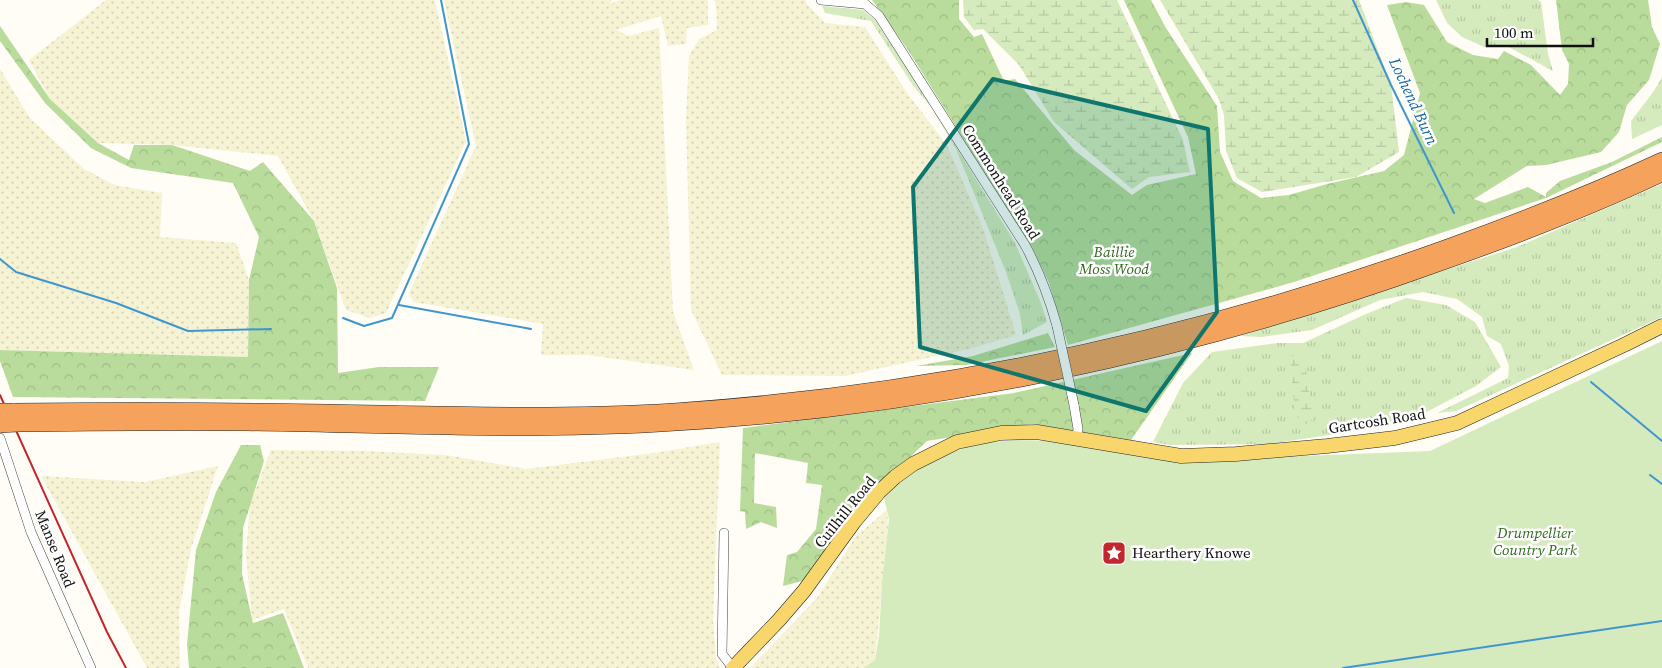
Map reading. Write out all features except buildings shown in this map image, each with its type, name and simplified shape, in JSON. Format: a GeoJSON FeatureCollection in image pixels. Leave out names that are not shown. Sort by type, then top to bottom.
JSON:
{"type":"FeatureCollection","features":[{"type":"Feature","properties":{"kind":"highway"},"geometry":{"type":"LineString","coordinates":[[0,424],[11,416],[231,410],[480,416],[558,416],[672,411],[847,393],[945,379],[1121,345],[1285,301],[1383,270],[1505,226],[1626,177],[1662,160]]}},
{"type":"Feature","properties":{"kind":"highway"},"geometry":{"type":"LineString","coordinates":[[11,416],[536,429],[662,424],[808,412],[898,400],[1123,357],[1285,315],[1382,284],[1507,240],[1662,174]]}},
{"type":"Feature","properties":{"kind":"main road","name":"Gartcosh Road"},"geometry":{"type":"LineString","coordinates":[[1077,438],[1181,456],[1236,454],[1395,438],[1457,423],[1662,326]]}},
{"type":"Feature","properties":{"kind":"main road","name":"Cuilhill Road"},"geometry":{"type":"LineString","coordinates":[[733,668],[773,628],[804,591],[867,506],[895,477],[913,464],[957,442],[989,434],[1037,432],[1077,438]]}},
{"type":"Feature","properties":{"kind":"street","name":"Commonhead Road"},"geometry":{"type":"LineString","coordinates":[[821,0],[865,4],[879,16],[1025,245],[1049,297],[1057,326],[1074,405],[1078,429],[1077,438]]}},
{"type":"Feature","properties":{"kind":"street","name":"Manse Road"},"geometry":{"type":"LineString","coordinates":[[0,438],[31,532],[91,668]]}},
{"type":"Feature","properties":{"kind":"street"},"geometry":{"type":"LineString","coordinates":[[724,533],[722,654],[733,668]]}},
{"type":"Feature","properties":{"kind":"highlighted area"},"geometry":{"type":"Polygon","coordinates":[[[993,79],[1208,129],[1217,312],[1146,411],[920,347],[913,187],[993,79]]]}},
{"type":"Feature","properties":{"kind":"shaded area"},"geometry":{"type":"Polygon","coordinates":[[[106,0],[435,0],[466,141],[386,313],[370,318],[346,310],[314,221],[278,156],[172,145],[98,143],[50,99],[29,60],[106,0]]]}},
{"type":"Feature","properties":{"kind":"shaded area"},"geometry":{"type":"Polygon","coordinates":[[[444,0],[612,0],[610,4],[619,0],[708,0],[708,25],[687,28],[686,44],[668,46],[661,16],[616,30],[629,36],[659,28],[673,312],[694,370],[588,355],[541,355],[543,324],[414,302],[409,293],[476,146],[444,0]]]}},
{"type":"Feature","properties":{"kind":"shaded area"},"geometry":{"type":"Polygon","coordinates":[[[714,0],[806,0],[806,3],[825,23],[865,27],[907,93],[947,145],[984,231],[1016,335],[969,349],[845,376],[722,375],[691,310],[686,119],[689,56],[699,39],[717,30],[714,0]]]}},
{"type":"Feature","properties":{"kind":"shaded area"},"geometry":{"type":"Polygon","coordinates":[[[0,69],[30,118],[84,169],[115,185],[162,193],[160,237],[236,243],[249,280],[248,357],[0,350],[0,69]]]}},
{"type":"Feature","properties":{"kind":"shaded area"},"geometry":{"type":"Polygon","coordinates":[[[720,442],[713,619],[716,659],[720,668],[308,668],[284,609],[252,620],[246,553],[250,504],[271,450],[364,451],[446,455],[526,469],[654,453],[720,442]]]}},
{"type":"Feature","properties":{"kind":"shaded area"},"geometry":{"type":"Polygon","coordinates":[[[218,466],[191,549],[179,612],[180,668],[147,668],[41,476],[145,482],[218,466]]]}},
{"type":"Feature","properties":{"kind":"shaded area"},"geometry":{"type":"Polygon","coordinates":[[[887,510],[888,526],[875,660],[862,668],[750,668],[817,598],[855,537],[887,510]]]}},
{"type":"Feature","properties":{"kind":"green space","name":"Baillie Moss Wood"},"geometry":{"type":"Polygon","coordinates":[[[872,0],[959,0],[959,19],[974,37],[982,34],[1004,81],[1015,79],[1074,150],[1132,195],[1147,185],[1196,174],[1188,137],[1124,0],[1151,0],[1166,28],[1217,106],[1220,152],[1233,181],[1261,198],[1289,195],[1384,171],[1404,155],[1420,93],[1387,5],[1406,2],[1424,5],[1447,42],[1473,55],[1498,59],[1504,51],[1531,65],[1560,95],[1568,84],[1569,64],[1562,50],[1556,0],[1648,0],[1652,27],[1660,44],[1649,80],[1627,105],[1619,132],[1601,152],[1546,165],[1527,166],[1474,199],[1485,203],[1528,187],[1546,197],[1546,193],[1560,181],[1612,162],[1662,137],[1662,142],[1546,198],[1294,282],[1068,345],[1049,283],[1035,253],[908,50],[872,0]]]}},
{"type":"Feature","properties":{"kind":"green space"},"geometry":{"type":"Polygon","coordinates":[[[963,0],[1117,0],[1183,140],[1190,172],[1149,177],[1132,189],[1054,122],[1019,65],[983,29],[974,30],[964,17],[963,0]]]}},
{"type":"Feature","properties":{"kind":"green space"},"geometry":{"type":"Polygon","coordinates":[[[1160,0],[1359,0],[1391,85],[1399,152],[1356,177],[1262,192],[1237,178],[1226,151],[1224,115],[1219,99],[1160,0]]]}},
{"type":"Feature","properties":{"kind":"green space"},"geometry":{"type":"Polygon","coordinates":[[[1436,0],[1538,0],[1541,2],[1548,54],[1553,71],[1505,45],[1484,47],[1462,37],[1447,23],[1436,0]]]}},
{"type":"Feature","properties":{"kind":"green space"},"geometry":{"type":"Polygon","coordinates":[[[822,6],[863,10],[875,20],[913,77],[1015,243],[1041,303],[1047,322],[1023,335],[1020,314],[1006,272],[956,149],[931,107],[912,84],[871,21],[825,13],[822,6]]]}},
{"type":"Feature","properties":{"kind":"green space"},"geometry":{"type":"Polygon","coordinates":[[[0,26],[50,99],[98,143],[129,160],[134,145],[172,145],[250,171],[263,162],[314,221],[337,288],[338,373],[379,367],[439,367],[425,401],[13,397],[0,361],[0,350],[248,357],[249,280],[259,237],[233,183],[131,168],[91,148],[45,103],[0,41],[0,26]]]}},
{"type":"Feature","properties":{"kind":"green space"},"geometry":{"type":"Polygon","coordinates":[[[1662,77],[1662,125],[1632,139],[1631,121],[1654,91],[1662,77]]]}},
{"type":"Feature","properties":{"kind":"green space"},"geometry":{"type":"Polygon","coordinates":[[[1662,184],[1662,317],[1456,411],[1437,413],[1508,378],[1509,366],[1501,344],[1487,336],[1482,317],[1457,299],[1423,292],[1380,300],[1312,330],[1261,337],[1240,336],[1517,247],[1662,184]]]}},
{"type":"Feature","properties":{"kind":"green space"},"geometry":{"type":"Polygon","coordinates":[[[1406,298],[1446,305],[1475,322],[1501,367],[1476,386],[1419,416],[1356,431],[1269,444],[1169,445],[1153,442],[1183,383],[1212,352],[1278,343],[1303,343],[1406,298]]]}},
{"type":"Feature","properties":{"kind":"green space"},"geometry":{"type":"Polygon","coordinates":[[[1048,333],[1055,347],[966,365],[916,366],[973,356],[1048,333]]]}},
{"type":"Feature","properties":{"kind":"green space","name":"Drumpellier Country Park"},"geometry":{"type":"Polygon","coordinates":[[[1662,341],[1662,668],[863,668],[875,660],[879,636],[882,583],[889,519],[884,498],[906,477],[929,462],[977,443],[1017,440],[1055,441],[1201,460],[1430,451],[1662,341]]]}},
{"type":"Feature","properties":{"kind":"green space"},"geometry":{"type":"Polygon","coordinates":[[[1299,349],[1306,369],[1309,393],[1319,410],[1308,425],[1299,420],[1295,412],[1290,359],[1299,349]]]}},
{"type":"Feature","properties":{"kind":"green space"},"geometry":{"type":"Polygon","coordinates":[[[1192,353],[1131,440],[1032,424],[927,441],[876,489],[806,580],[783,586],[787,555],[797,552],[816,529],[822,485],[806,483],[808,463],[755,453],[754,503],[776,507],[777,528],[761,522],[746,529],[745,512],[740,511],[743,428],[1014,393],[1192,353]]]}},
{"type":"Feature","properties":{"kind":"green space"},"geometry":{"type":"Polygon","coordinates":[[[241,445],[260,445],[264,461],[243,528],[242,574],[253,623],[283,613],[304,668],[189,668],[187,644],[196,550],[216,492],[241,445]]]}},
{"type":"Feature","properties":{"kind":"waterway"},"geometry":{"type":"LineString","coordinates":[[343,318],[364,326],[392,318],[469,144],[441,0]]}},
{"type":"Feature","properties":{"kind":"waterway","name":"Lochend Burn"},"geometry":{"type":"LineString","coordinates":[[1353,0],[1391,85],[1454,213]]}},
{"type":"Feature","properties":{"kind":"waterway"},"geometry":{"type":"LineString","coordinates":[[0,259],[16,272],[116,303],[188,331],[271,329]]}},
{"type":"Feature","properties":{"kind":"waterway"},"geometry":{"type":"LineString","coordinates":[[399,305],[531,329]]}},
{"type":"Feature","properties":{"kind":"waterway"},"geometry":{"type":"LineString","coordinates":[[1591,382],[1662,441]]}},
{"type":"Feature","properties":{"kind":"waterway"},"geometry":{"type":"LineString","coordinates":[[1650,475],[1662,484]]}},
{"type":"Feature","properties":{"kind":"waterway"},"geometry":{"type":"LineString","coordinates":[[1343,668],[1662,621]]}},
{"type":"Feature","properties":{"kind":"railway"},"geometry":{"type":"LineString","coordinates":[[0,395],[107,632],[126,668]]}},
{"type":"Feature","properties":{"kind":"place","name":"Hearthery Knowe"},"geometry":{"type":"Point","coordinates":[1114,553]}}]}
